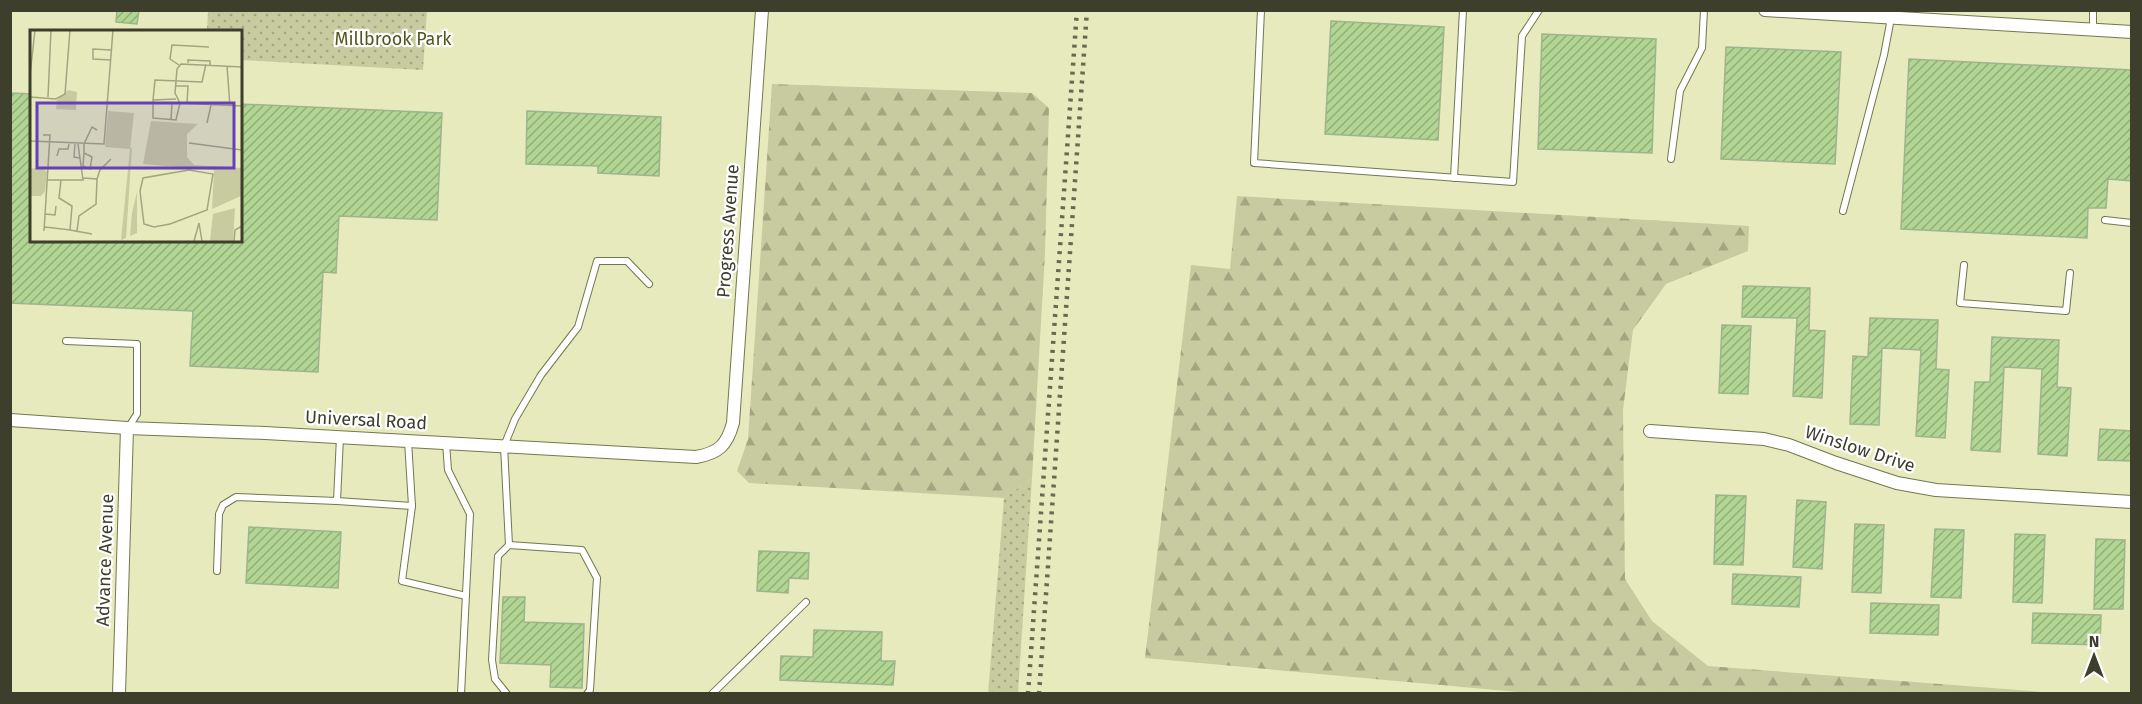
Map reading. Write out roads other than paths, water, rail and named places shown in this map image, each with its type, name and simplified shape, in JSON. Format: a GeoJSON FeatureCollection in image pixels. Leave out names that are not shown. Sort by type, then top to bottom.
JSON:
{"type":"FeatureCollection","features":[{"type":"Feature","properties":{"kind":"street","name":"Progress Avenue"},"geometry":{"type":"LineString","coordinates":[[718,450],[729,438],[733,423],[762,10]]}},
{"type":"Feature","properties":{"kind":"street"},"geometry":{"type":"LineString","coordinates":[[1765,10],[2132,32]]}},
{"type":"Feature","properties":{"kind":"street","name":"Universal Road"},"geometry":{"type":"LineString","coordinates":[[10,420],[696,457],[718,450]]}},
{"type":"Feature","properties":{"kind":"street","name":"Advance Avenue"},"geometry":{"type":"LineString","coordinates":[[119,693],[128,428]]}},
{"type":"Feature","properties":{"kind":"street","name":"Winslow Drive"},"geometry":{"type":"LineString","coordinates":[[1650,431],[1764,439],[1789,445],[1897,483],[1936,490],[2132,502]]}},
{"type":"Feature","properties":{"kind":"lane"},"geometry":{"type":"LineString","coordinates":[[1261,10],[1254,163],[1513,182],[1522,36],[1539,10]]}},
{"type":"Feature","properties":{"kind":"lane"},"geometry":{"type":"LineString","coordinates":[[1454,178],[1463,10]]}},
{"type":"Feature","properties":{"kind":"lane"},"geometry":{"type":"LineString","coordinates":[[1671,159],[1680,91],[1702,48],[1704,10]]}},
{"type":"Feature","properties":{"kind":"lane"},"geometry":{"type":"LineString","coordinates":[[2092,30],[2093,10]]}},
{"type":"Feature","properties":{"kind":"lane"},"geometry":{"type":"LineString","coordinates":[[1843,210],[1884,55],[1891,18]]}},
{"type":"Feature","properties":{"kind":"lane"},"geometry":{"type":"LineString","coordinates":[[2104,220],[2132,223]]}},
{"type":"Feature","properties":{"kind":"lane"},"geometry":{"type":"LineString","coordinates":[[507,693],[495,679],[492,660],[498,556],[509,545],[504,446],[515,419],[541,375],[578,327],[597,261],[627,261],[650,284]]}},
{"type":"Feature","properties":{"kind":"lane"},"geometry":{"type":"LineString","coordinates":[[1964,265],[1960,303],[2066,311],[2070,273]]}},
{"type":"Feature","properties":{"kind":"lane"},"geometry":{"type":"LineString","coordinates":[[66,341],[137,344],[137,414],[128,428]]}},
{"type":"Feature","properties":{"kind":"lane"},"geometry":{"type":"LineString","coordinates":[[337,501],[340,437]]}},
{"type":"Feature","properties":{"kind":"lane"},"geometry":{"type":"LineString","coordinates":[[408,441],[412,506],[402,581],[466,596]]}},
{"type":"Feature","properties":{"kind":"lane"},"geometry":{"type":"LineString","coordinates":[[446,443],[448,470],[470,514],[461,693]]}},
{"type":"Feature","properties":{"kind":"lane"},"geometry":{"type":"LineString","coordinates":[[217,571],[219,514],[223,505],[236,497],[412,506]]}},
{"type":"Feature","properties":{"kind":"lane"},"geometry":{"type":"LineString","coordinates":[[509,545],[582,549],[597,578],[590,690],[587,693]]}},
{"type":"Feature","properties":{"kind":"lane"},"geometry":{"type":"LineString","coordinates":[[712,693],[806,602]]}},
{"type":"Feature","properties":{"kind":"railway"},"geometry":{"type":"LineString","coordinates":[[1028,694],[1077,10]]}},
{"type":"Feature","properties":{"kind":"railway"},"geometry":{"type":"LineString","coordinates":[[1039,694],[1087,10]]}},
{"type":"Feature","properties":{"kind":"park label","name":"Millbrook Park"},"geometry":{"type":"Point","coordinates":[393,39]}}]}
